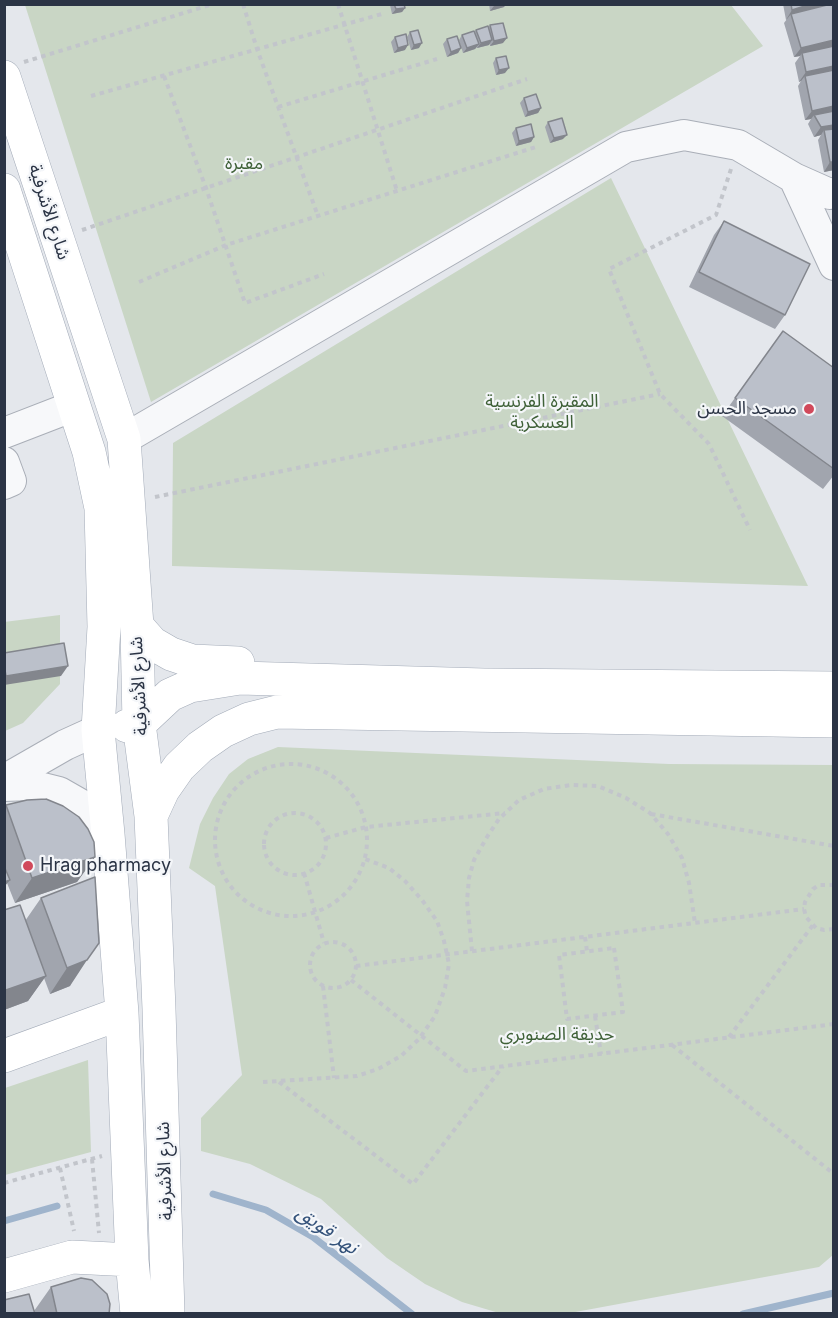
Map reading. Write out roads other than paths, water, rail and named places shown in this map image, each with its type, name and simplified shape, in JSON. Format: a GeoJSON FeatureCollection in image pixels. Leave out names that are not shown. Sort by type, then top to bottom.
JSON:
{"type":"FeatureCollection","features":[{"type":"Feature","properties":{"kind":"main road","name":"شارع الأشرفية"},"geometry":{"type":"LineString","coordinates":[[10,71],[58,238],[123,439],[136,626],[139,724],[151,816],[168,1314]]}},
{"type":"Feature","properties":{"kind":"main road","name":"شارع الأشرفية"},"geometry":{"type":"LineString","coordinates":[[4,190],[89,452],[101,508],[104,627],[98,730],[122,1013],[128,1149],[105,1259],[137,1314]]}},
{"type":"Feature","properties":{"kind":"main road"},"geometry":{"type":"LineString","coordinates":[[136,626],[152,643],[171,654],[192,661],[254,663],[296,668],[349,682]]}},
{"type":"Feature","properties":{"kind":"main road"},"geometry":{"type":"LineString","coordinates":[[98,730],[139,724],[171,695],[190,686],[240,678],[484,685],[834,688]]}},
{"type":"Feature","properties":{"kind":"main road"},"geometry":{"type":"LineString","coordinates":[[151,816],[163,790],[179,767],[200,747],[223,731],[249,719],[277,712],[834,721]]}},
{"type":"Feature","properties":{"kind":"main road"},"geometry":{"type":"LineString","coordinates":[[4,1056],[122,1013]]}},
{"type":"Feature","properties":{"kind":"main road"},"geometry":{"type":"LineString","coordinates":[[4,1276],[72,1257],[105,1259]]}},
{"type":"Feature","properties":{"kind":"street"},"geometry":{"type":"LineString","coordinates":[[123,439],[626,147],[684,135],[738,145],[794,178],[830,194],[834,193]]}},
{"type":"Feature","properties":{"kind":"street"},"geometry":{"type":"LineString","coordinates":[[794,178],[834,265]]}},
{"type":"Feature","properties":{"kind":"street"},"geometry":{"type":"LineString","coordinates":[[4,433],[74,406]]}},
{"type":"Feature","properties":{"kind":"street"},"geometry":{"type":"LineString","coordinates":[[4,462],[11,482],[4,484]]}},
{"type":"Feature","properties":{"kind":"street"},"geometry":{"type":"LineString","coordinates":[[4,780],[65,745],[98,730]]}},
{"type":"Feature","properties":{"kind":"street"},"geometry":{"type":"LineString","coordinates":[[4,786],[31,785],[59,792],[80,804],[108,834]]}},
{"type":"Feature","properties":{"kind":"waterway","name":"نهر قويق"},"geometry":{"type":"LineString","coordinates":[[213,1194],[266,1210],[313,1237],[412,1314]]}},
{"type":"Feature","properties":{"kind":"waterway","name":"نهر قويق"},"geometry":{"type":"LineString","coordinates":[[4,1221],[57,1206]]}},
{"type":"Feature","properties":{"kind":"waterway","name":"نهر قويق"},"geometry":{"type":"LineString","coordinates":[[743,1314],[834,1293]]}},
{"type":"Feature","properties":{"kind":"place","name":"مسجد الحسن"},"geometry":{"type":"Point","coordinates":[809,409]}},
{"type":"Feature","properties":{"kind":"place","name":"Hrag pharmacy"},"geometry":{"type":"Point","coordinates":[28,866]}},
{"type":"Feature","properties":{"kind":"park label","name":"مقبرة"},"geometry":{"type":"Point","coordinates":[244,164]}},
{"type":"Feature","properties":{"kind":"park label","name":"المقبرة الفرنسية العسكرية"},"geometry":{"type":"Point","coordinates":[542,412]}},
{"type":"Feature","properties":{"kind":"park label","name":"حديقة الصنوبري"},"geometry":{"type":"Point","coordinates":[557,1035]}}]}
